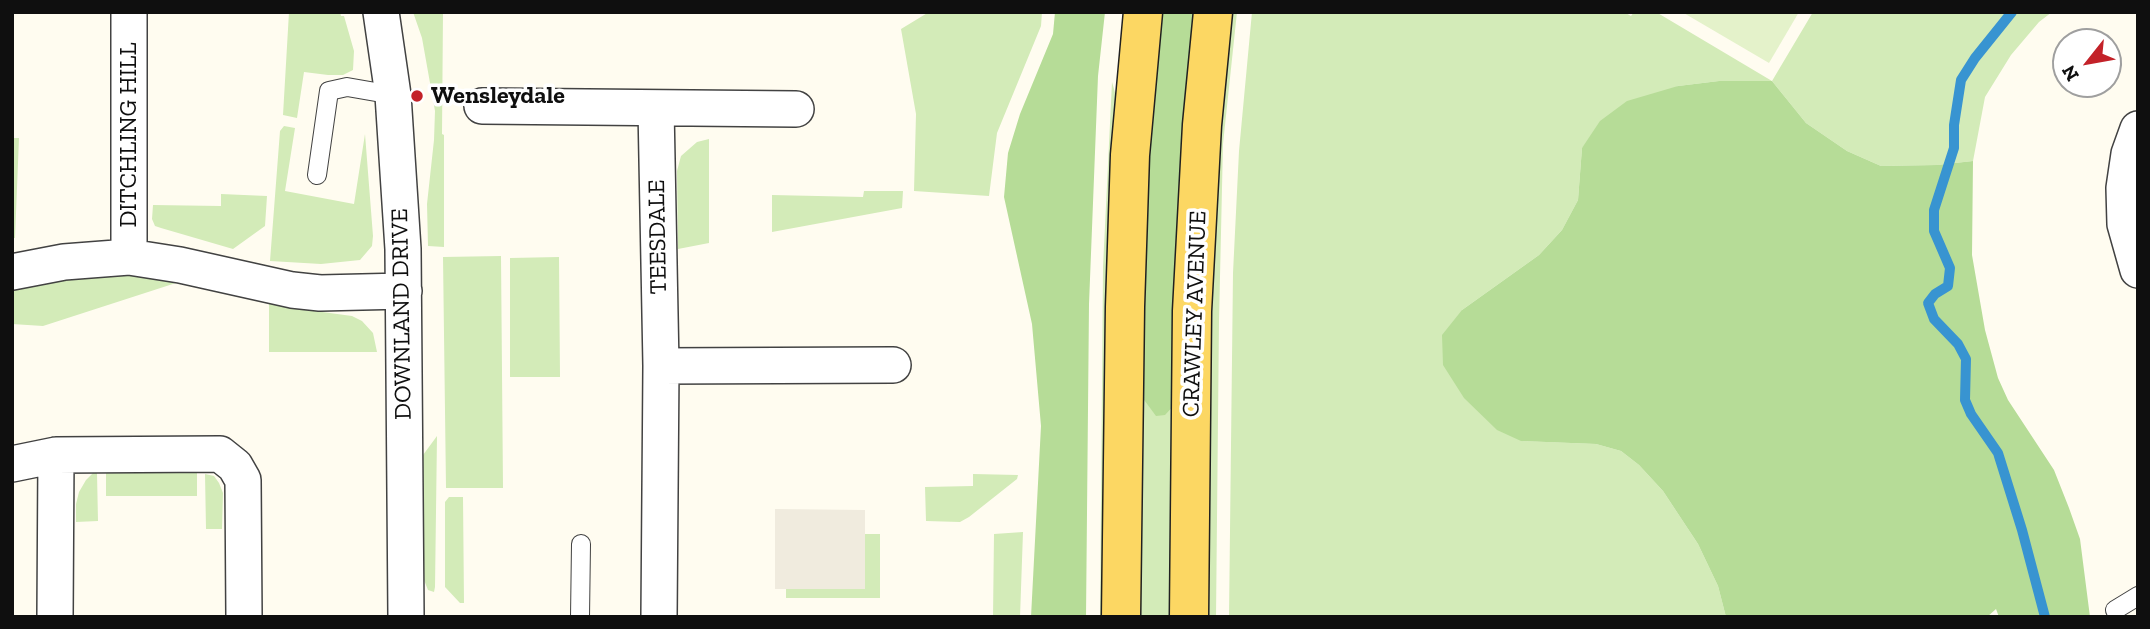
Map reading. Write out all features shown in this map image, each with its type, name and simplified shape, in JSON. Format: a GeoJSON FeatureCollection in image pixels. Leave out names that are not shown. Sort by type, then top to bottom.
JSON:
{"type":"FeatureCollection","features":[{"type":"Feature","properties":{"kind":"main road"},"geometry":{"type":"LineString","coordinates":[[1121,617],[1130,155],[1143,12]]}},
{"type":"Feature","properties":{"kind":"main road","name":"CRAWLEY AVENUE"},"geometry":{"type":"LineString","coordinates":[[1189,617],[1192,311],[1202,125],[1213,12]]}},
{"type":"Feature","properties":{"kind":"street","name":"DITCHLING HILL"},"geometry":{"type":"LineString","coordinates":[[129,12],[129,257]]}},
{"type":"Feature","properties":{"kind":"street","name":"DOWNLAND DRIVE"},"geometry":{"type":"LineString","coordinates":[[381,12],[393,95],[404,291],[405,617]]}},
{"type":"Feature","properties":{"kind":"street"},"geometry":{"type":"LineString","coordinates":[[482,106],[796,109]]}},
{"type":"Feature","properties":{"kind":"street","name":"TEESDALE"},"geometry":{"type":"LineString","coordinates":[[656,108],[661,366],[659,617]]}},
{"type":"Feature","properties":{"kind":"street"},"geometry":{"type":"LineString","coordinates":[[2138,129],[2129,154],[2124,188],[2126,223],[2138,270]]}},
{"type":"Feature","properties":{"kind":"street","name":"DITCHLING HILL"},"geometry":{"type":"LineString","coordinates":[[12,272],[64,262],[129,257],[180,265],[292,290],[320,293],[404,291]]}},
{"type":"Feature","properties":{"kind":"street"},"geometry":{"type":"LineString","coordinates":[[661,366],[893,365]]}},
{"type":"Feature","properties":{"kind":"street"},"geometry":{"type":"LineString","coordinates":[[12,464],[56,455],[220,454],[235,466],[243,480],[244,617]]}},
{"type":"Feature","properties":{"kind":"street"},"geometry":{"type":"LineString","coordinates":[[55,617],[56,455]]}},
{"type":"Feature","properties":{"kind":"lane"},"geometry":{"type":"LineString","coordinates":[[317,175],[329,92],[347,87],[393,95]]}},
{"type":"Feature","properties":{"kind":"lane"},"geometry":{"type":"LineString","coordinates":[[580,617],[581,544]]}},
{"type":"Feature","properties":{"kind":"lane"},"geometry":{"type":"LineString","coordinates":[[2115,610],[2138,596]]}},
{"type":"Feature","properties":{"kind":"green space"},"geometry":{"type":"Polygon","coordinates":[[[289,12],[340,12],[341,16],[344,16],[354,51],[353,70],[343,75],[304,72],[297,118],[283,115],[289,12]]]}},
{"type":"Feature","properties":{"kind":"green space"},"geometry":{"type":"Polygon","coordinates":[[[413,12],[443,12],[444,247],[428,246],[427,204],[435,111],[422,38],[413,12]]]}},
{"type":"Feature","properties":{"kind":"green space"},"geometry":{"type":"Polygon","coordinates":[[[929,12],[1042,12],[1041,26],[997,133],[989,196],[914,191],[916,114],[901,29],[929,12]]]}},
{"type":"Feature","properties":{"kind":"green space"},"geometry":{"type":"Polygon","coordinates":[[[1055,12],[1105,12],[1098,76],[1089,304],[1086,617],[1031,617],[1041,426],[1032,324],[1004,197],[1008,153],[1020,114],[1053,34],[1055,12]]]}},
{"type":"Feature","properties":{"kind":"green space"},"geometry":{"type":"Polygon","coordinates":[[[1159,12],[1195,12],[1176,403],[1165,415],[1156,416],[1139,393],[1142,198],[1159,12]]]}},
{"type":"Feature","properties":{"kind":"green space"},"geometry":{"type":"Polygon","coordinates":[[[1227,12],[1237,12],[1223,144],[1216,617],[1206,617],[1207,322],[1227,12]]]}},
{"type":"Feature","properties":{"kind":"green space"},"geometry":{"type":"Polygon","coordinates":[[[1252,12],[1624,12],[1631,16],[1634,12],[1656,12],[1772,81],[1719,81],[1678,86],[1582,148],[1578,200],[1562,230],[1539,255],[1462,310],[1522,441],[1596,444],[1621,451],[1639,465],[1663,491],[1698,544],[1718,586],[1726,617],[1229,617],[1233,273],[1239,151],[1252,12]]]}},
{"type":"Feature","properties":{"kind":"green space"},"geometry":{"type":"Polygon","coordinates":[[[1682,12],[1799,12],[1769,63],[1682,12]]]}},
{"type":"Feature","properties":{"kind":"green space"},"geometry":{"type":"Polygon","coordinates":[[[1813,12],[2052,12],[2039,22],[2011,55],[1985,97],[1973,161],[1881,166],[1847,151],[1806,123],[1772,81],[1813,12]]]}},
{"type":"Feature","properties":{"kind":"green space"},"geometry":{"type":"Polygon","coordinates":[[[1719,81],[1772,81],[1806,123],[1847,151],[1881,166],[1973,161],[1972,255],[1985,330],[1998,378],[2008,400],[2054,470],[2069,508],[2080,539],[2090,617],[1999,617],[1996,609],[1987,617],[1726,617],[1718,586],[1698,544],[1663,491],[1639,465],[1621,451],[1596,444],[1521,441],[1497,430],[1464,398],[1443,365],[1442,335],[1462,310],[1539,255],[1562,230],[1578,200],[1582,148],[1600,121],[1627,101],[1678,86],[1719,81]]]}},
{"type":"Feature","properties":{"kind":"green space"},"geometry":{"type":"Polygon","coordinates":[[[1112,82],[1120,110],[1108,617],[1100,617],[1103,267],[1112,82]]]}},
{"type":"Feature","properties":{"kind":"green space"},"geometry":{"type":"Polygon","coordinates":[[[284,126],[295,128],[285,191],[354,204],[365,134],[373,236],[372,246],[360,260],[321,264],[270,261],[280,131],[284,126]]]}},
{"type":"Feature","properties":{"kind":"green space"},"geometry":{"type":"Polygon","coordinates":[[[12,138],[19,138],[15,238],[12,238],[12,138]]]}},
{"type":"Feature","properties":{"kind":"green space"},"geometry":{"type":"Polygon","coordinates":[[[709,139],[709,243],[678,249],[677,171],[681,156],[697,142],[709,139]]]}},
{"type":"Feature","properties":{"kind":"green space"},"geometry":{"type":"Polygon","coordinates":[[[864,191],[903,191],[902,208],[772,232],[772,195],[863,197],[864,191]]]}},
{"type":"Feature","properties":{"kind":"green space"},"geometry":{"type":"Polygon","coordinates":[[[221,194],[267,196],[265,226],[233,249],[155,226],[152,219],[153,205],[221,206],[221,194]]]}},
{"type":"Feature","properties":{"kind":"green space"},"geometry":{"type":"Polygon","coordinates":[[[501,256],[503,488],[446,488],[443,257],[501,256]]]}},
{"type":"Feature","properties":{"kind":"green space"},"geometry":{"type":"Polygon","coordinates":[[[559,257],[560,377],[510,377],[510,258],[559,257]]]}},
{"type":"Feature","properties":{"kind":"green space"},"geometry":{"type":"Polygon","coordinates":[[[145,274],[179,282],[43,326],[12,324],[12,285],[30,280],[145,274]]]}},
{"type":"Feature","properties":{"kind":"green space"},"geometry":{"type":"Polygon","coordinates":[[[269,301],[352,316],[362,321],[373,333],[377,352],[269,352],[269,301]]]}},
{"type":"Feature","properties":{"kind":"green space"},"geometry":{"type":"Polygon","coordinates":[[[1139,393],[1176,403],[1175,617],[1138,617],[1139,393]]]}},
{"type":"Feature","properties":{"kind":"green space"},"geometry":{"type":"Polygon","coordinates":[[[437,436],[434,592],[428,590],[422,575],[423,455],[437,436]]]}},
{"type":"Feature","properties":{"kind":"green space"},"geometry":{"type":"Polygon","coordinates":[[[106,472],[197,472],[197,496],[106,496],[106,472]]]}},
{"type":"Feature","properties":{"kind":"green space"},"geometry":{"type":"Polygon","coordinates":[[[93,473],[97,473],[98,521],[76,522],[79,492],[93,473]]]}},
{"type":"Feature","properties":{"kind":"green space"},"geometry":{"type":"Polygon","coordinates":[[[205,474],[214,476],[223,493],[222,529],[206,529],[205,474]]]}},
{"type":"Feature","properties":{"kind":"green space"},"geometry":{"type":"Polygon","coordinates":[[[973,474],[1018,475],[1017,479],[960,522],[926,521],[925,487],[973,486],[973,474]]]}},
{"type":"Feature","properties":{"kind":"green space"},"geometry":{"type":"Polygon","coordinates":[[[449,497],[463,497],[464,603],[460,603],[445,587],[445,502],[449,497]]]}},
{"type":"Feature","properties":{"kind":"green space"},"geometry":{"type":"Polygon","coordinates":[[[1023,532],[1020,617],[993,617],[994,534],[1023,532]]]}},
{"type":"Feature","properties":{"kind":"green space"},"geometry":{"type":"Polygon","coordinates":[[[865,534],[880,534],[880,598],[786,598],[786,589],[865,589],[865,534]]]}},
{"type":"Feature","properties":{"kind":"shaded area"},"geometry":{"type":"Polygon","coordinates":[[[775,509],[865,510],[865,589],[775,589],[775,509]]]}},
{"type":"Feature","properties":{"kind":"waterway"},"geometry":{"type":"LineString","coordinates":[[2012,12],[1961,80],[1954,125],[1954,148],[1934,210],[1934,231],[1950,268],[1948,286],[1935,294],[1928,303],[1934,319],[1958,344],[1966,359],[1965,400],[1971,414],[1998,453],[2045,617]]}},
{"type":"Feature","properties":{"kind":"place","name":"Wensleydale"},"geometry":{"type":"Point","coordinates":[417,96]}}]}
